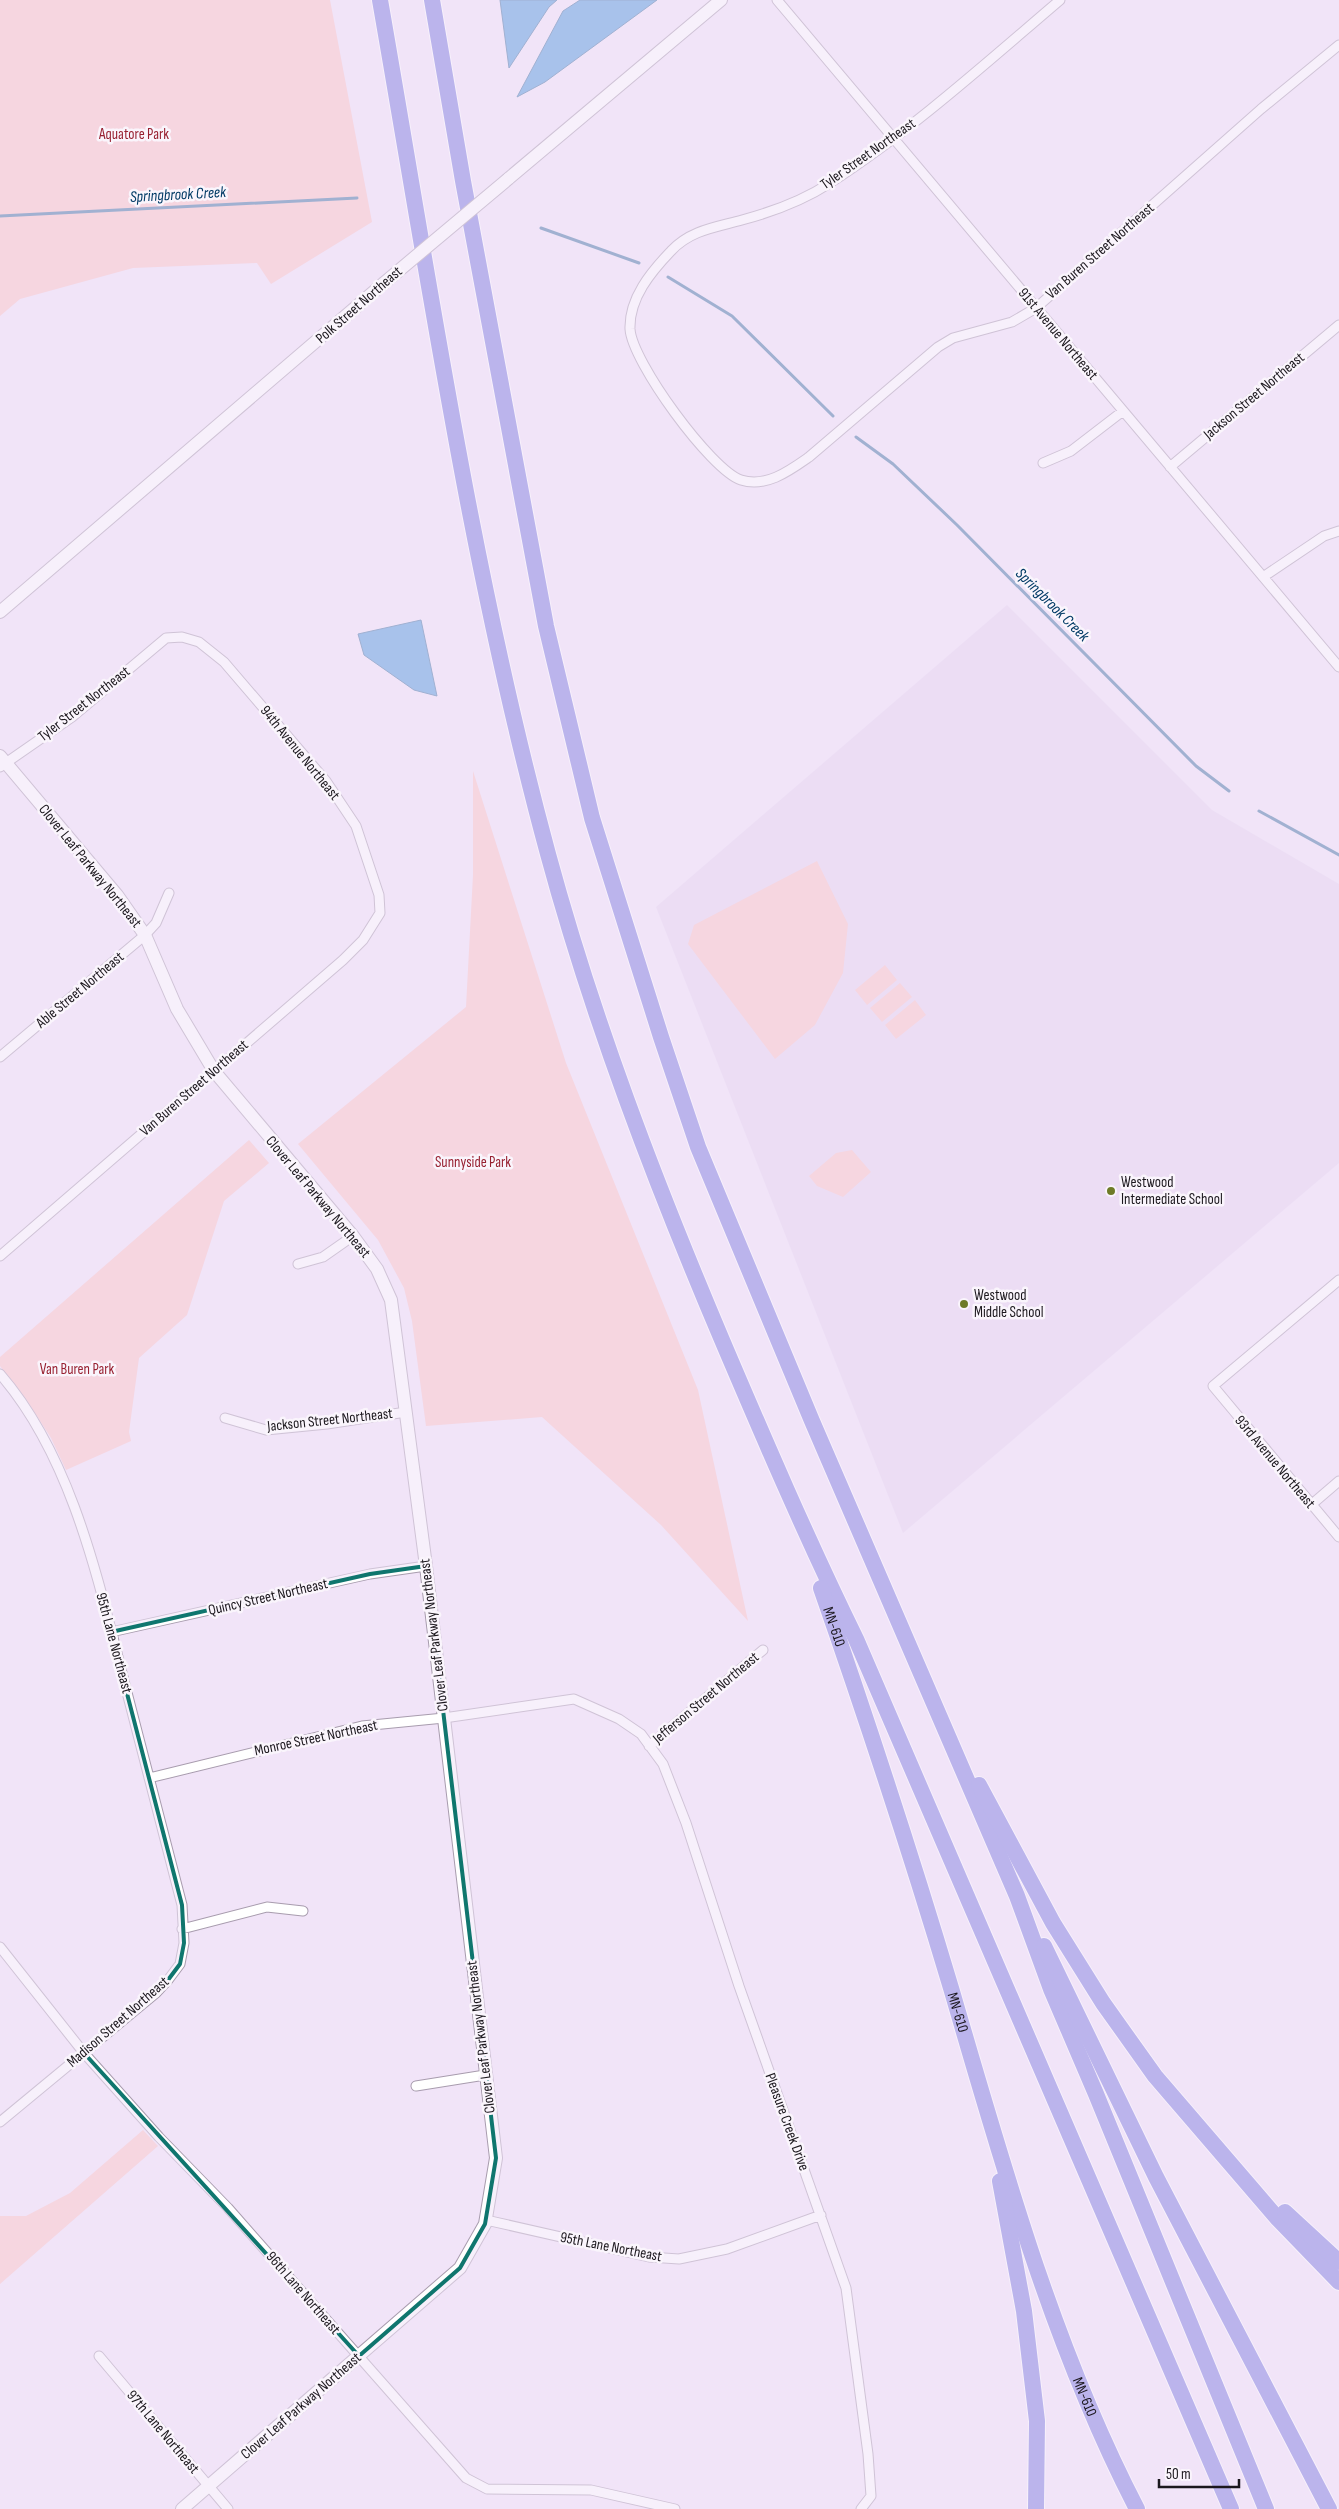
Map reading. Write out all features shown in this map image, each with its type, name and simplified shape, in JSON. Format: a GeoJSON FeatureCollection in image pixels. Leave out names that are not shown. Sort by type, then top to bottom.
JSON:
{"type":"FeatureCollection","features":[{"type":"Feature","properties":{"kind":"highway"},"geometry":{"type":"LineString","coordinates":[[380,0],[453,418],[495,637],[548,854],[577,951],[628,1103],[678,1235],[794,1511],[856,1639],[1231,2509]]}},
{"type":"Feature","properties":{"kind":"highway"},"geometry":{"type":"LineString","coordinates":[[432,0],[463,181],[546,626],[592,818],[628,937],[698,1147],[812,1421],[1016,1896],[1051,1989],[1266,2509]]}},
{"type":"Feature","properties":{"kind":"highway","name":"MN-610"},"geometry":{"type":"LineString","coordinates":[[794,1511],[856,1689],[914,1868],[990,2122],[1056,2322],[1115,2467],[1137,2509]]}},
{"type":"Feature","properties":{"kind":"highway"},"geometry":{"type":"LineString","coordinates":[[925,1683],[1053,1923],[1103,2003],[1155,2076],[1278,2219],[1339,2282]]}},
{"type":"Feature","properties":{"kind":"highway"},"geometry":{"type":"LineString","coordinates":[[1016,1896],[1057,1971],[1156,2177],[1329,2509]]}},
{"type":"Feature","properties":{"kind":"highway"},"geometry":{"type":"LineString","coordinates":[[990,2122],[1024,2311],[1037,2421],[1036,2509]]}},
{"type":"Feature","properties":{"kind":"highway"},"geometry":{"type":"LineString","coordinates":[[1229,2162],[1339,2262]]}},
{"type":"Feature","properties":{"kind":"street","name":"Polk Street Northeast"},"geometry":{"type":"LineString","coordinates":[[0,612],[384,283],[721,0]]}},
{"type":"Feature","properties":{"kind":"street","name":"91st Avenue Northeast"},"geometry":{"type":"LineString","coordinates":[[777,0],[1339,667]]}},
{"type":"Feature","properties":{"kind":"street","name":"Tyler Street Northeast"},"geometry":{"type":"LineString","coordinates":[[698,441],[657,389],[637,353],[630,330],[634,303],[647,279],[672,249],[691,236],[711,227],[742,221],[790,203],[829,184],[894,139],[1060,0]]}},
{"type":"Feature","properties":{"kind":"street","name":"Van Buren Street Northeast"},"geometry":{"type":"LineString","coordinates":[[698,441],[728,474],[743,481],[768,481],[788,472],[809,458],[938,346],[953,338],[1012,322],[1036,308],[1261,109],[1339,45]]}},
{"type":"Feature","properties":{"kind":"street","name":"Jackson Street Northeast"},"geometry":{"type":"LineString","coordinates":[[1170,467],[1339,326]]}},
{"type":"Feature","properties":{"kind":"street"},"geometry":{"type":"LineString","coordinates":[[1042,463],[1071,451],[1123,411]]}},
{"type":"Feature","properties":{"kind":"street"},"geometry":{"type":"LineString","coordinates":[[1263,577],[1324,536],[1339,531]]}},
{"type":"Feature","properties":{"kind":"street","name":"94th Avenue Northeast"},"geometry":{"type":"LineString","coordinates":[[166,638],[182,637],[199,642],[224,662],[326,781],[356,826],[379,895],[380,914]]}},
{"type":"Feature","properties":{"kind":"street","name":"Tyler Street Northeast"},"geometry":{"type":"LineString","coordinates":[[2,762],[72,717],[166,638]]}},
{"type":"Feature","properties":{"kind":"street","name":"Clover Leaf Parkway Northeast"},"geometry":{"type":"LineString","coordinates":[[2,762],[117,895],[146,934],[177,1009],[214,1072],[354,1236],[377,1269],[392,1305],[426,1566],[496,2158],[486,2220],[460,2268],[182,2509]]}},
{"type":"Feature","properties":{"kind":"street","name":"Able Street Northeast"},"geometry":{"type":"LineString","coordinates":[[0,1057],[146,934],[156,923],[168,893]]}},
{"type":"Feature","properties":{"kind":"street","name":"Van Buren Street Northeast"},"geometry":{"type":"LineString","coordinates":[[0,1256],[354,949],[363,940],[380,914]]}},
{"type":"Feature","properties":{"kind":"street"},"geometry":{"type":"LineString","coordinates":[[298,1264],[323,1257],[354,1236]]}},
{"type":"Feature","properties":{"kind":"street","name":"93rd Avenue Northeast"},"geometry":{"type":"LineString","coordinates":[[1339,1280],[1213,1386],[1339,1537]]}},
{"type":"Feature","properties":{"kind":"street","name":"95th Lane Northeast"},"geometry":{"type":"LineString","coordinates":[[0,1374],[37,1425],[63,1478],[98,1581],[182,1905],[182,1929]]}},
{"type":"Feature","properties":{"kind":"street","name":"Jackson Street Northeast"},"geometry":{"type":"LineString","coordinates":[[225,1418],[266,1430],[328,1424],[406,1412]]}},
{"type":"Feature","properties":{"kind":"street"},"geometry":{"type":"LineString","coordinates":[[1311,1505],[1339,1481]]}},
{"type":"Feature","properties":{"kind":"street","name":"Quincy Street Northeast"},"geometry":{"type":"LineString","coordinates":[[112,1632],[370,1574],[426,1566]]}},
{"type":"Feature","properties":{"kind":"street","name":"Jefferson Street Northeast"},"geometry":{"type":"LineString","coordinates":[[649,1746],[763,1650]]}},
{"type":"Feature","properties":{"kind":"street","name":"Monroe Street Northeast"},"geometry":{"type":"LineString","coordinates":[[149,1778],[362,1726],[444,1718],[574,1699],[619,1719],[641,1734],[649,1746]]}},
{"type":"Feature","properties":{"kind":"street","name":"Pleasure Creek Drive"},"geometry":{"type":"LineString","coordinates":[[649,1746],[662,1764],[686,1823],[737,1980],[846,2288],[868,2454],[871,2496],[862,2509]]}},
{"type":"Feature","properties":{"kind":"street"},"geometry":{"type":"LineString","coordinates":[[182,1929],[267,1907],[303,1911]]}},
{"type":"Feature","properties":{"kind":"street","name":"Madison Street Northeast"},"geometry":{"type":"LineString","coordinates":[[0,2122],[84,2053],[168,1980],[180,1964],[184,1943],[182,1929]]}},
{"type":"Feature","properties":{"kind":"street","name":"96th Lane Northeast"},"geometry":{"type":"LineString","coordinates":[[0,1947],[84,2053],[159,2137],[228,2208],[466,2478],[487,2490],[591,2490],[675,2509]]}},
{"type":"Feature","properties":{"kind":"street"},"geometry":{"type":"LineString","coordinates":[[416,2086],[485,2075]]}},
{"type":"Feature","properties":{"kind":"street","name":"95th Lane Northeast"},"geometry":{"type":"LineString","coordinates":[[486,2220],[649,2257],[678,2259],[727,2249],[821,2215]]}},
{"type":"Feature","properties":{"kind":"street","name":"97th Lane Northeast"},"geometry":{"type":"LineString","coordinates":[[98,2356],[228,2509]]}},
{"type":"Feature","properties":{"kind":"highlighted area"},"geometry":{"type":"Polygon","coordinates":[[[426,1566],[496,2158],[485,2224],[460,2268],[359,2356],[84,2053],[168,1980],[180,1964],[184,1943],[182,1905],[111,1632],[370,1574],[426,1566]]]}},
{"type":"Feature","properties":{"kind":"shaded area"},"geometry":{"type":"Polygon","coordinates":[[[1007,605],[1212,810],[1339,884],[1339,1163],[903,1533],[656,907],[1007,605]]]}},
{"type":"Feature","properties":{"kind":"green space","name":"Aquatore Park"},"geometry":{"type":"Polygon","coordinates":[[[0,0],[330,0],[372,222],[271,284],[257,263],[133,268],[20,299],[0,316],[0,0]]]}},
{"type":"Feature","properties":{"kind":"green space","name":"Sunnyside Park"},"geometry":{"type":"Polygon","coordinates":[[[473,771],[566,1063],[698,1390],[748,1621],[661,1525],[542,1417],[426,1426],[412,1321],[404,1288],[378,1240],[298,1144],[466,1007],[473,875],[473,771]]]}},
{"type":"Feature","properties":{"kind":"green space"},"geometry":{"type":"Polygon","coordinates":[[[817,861],[848,924],[843,973],[815,1025],[775,1059],[688,944],[694,925],[817,861]]]}},
{"type":"Feature","properties":{"kind":"green space"},"geometry":{"type":"Polygon","coordinates":[[[885,965],[897,980],[867,1005],[855,990],[885,965]]]}},
{"type":"Feature","properties":{"kind":"green space"},"geometry":{"type":"Polygon","coordinates":[[[900,983],[912,997],[882,1022],[870,1008],[900,983]]]}},
{"type":"Feature","properties":{"kind":"green space"},"geometry":{"type":"Polygon","coordinates":[[[915,1000],[926,1015],[896,1039],[885,1025],[915,1000]]]}},
{"type":"Feature","properties":{"kind":"green space","name":"Van Buren Park"},"geometry":{"type":"Polygon","coordinates":[[[249,1140],[269,1163],[224,1201],[187,1315],[139,1358],[129,1432],[131,1441],[66,1470],[51,1438],[29,1404],[0,1366],[0,1357],[249,1140]]]}},
{"type":"Feature","properties":{"kind":"green space"},"geometry":{"type":"Polygon","coordinates":[[[852,1150],[871,1172],[843,1197],[817,1186],[809,1176],[836,1153],[852,1150]]]}},
{"type":"Feature","properties":{"kind":"green space"},"geometry":{"type":"Polygon","coordinates":[[[143,2130],[158,2146],[0,2284],[0,2216],[26,2216],[70,2193],[143,2130]]]}},
{"type":"Feature","properties":{"kind":"water"},"geometry":{"type":"Polygon","coordinates":[[[500,0],[557,0],[549,7],[509,68],[500,0]]]}},
{"type":"Feature","properties":{"kind":"water"},"geometry":{"type":"Polygon","coordinates":[[[580,0],[657,0],[545,82],[517,97],[563,11],[580,0]]]}},
{"type":"Feature","properties":{"kind":"water"},"geometry":{"type":"Polygon","coordinates":[[[421,620],[437,696],[414,690],[364,655],[358,634],[421,620]]]}},
{"type":"Feature","properties":{"kind":"waterway","name":"Springbrook Creek"},"geometry":{"type":"LineString","coordinates":[[0,216],[357,198]]}},
{"type":"Feature","properties":{"kind":"waterway","name":"Springbrook Creek"},"geometry":{"type":"LineString","coordinates":[[541,228],[639,263]]}},
{"type":"Feature","properties":{"kind":"waterway","name":"Springbrook Creek"},"geometry":{"type":"LineString","coordinates":[[668,277],[732,316],[833,416]]}},
{"type":"Feature","properties":{"kind":"waterway","name":"Springbrook Creek"},"geometry":{"type":"LineString","coordinates":[[856,437],[893,464],[957,525],[1196,766],[1229,791]]}},
{"type":"Feature","properties":{"kind":"waterway","name":"Springbrook Creek"},"geometry":{"type":"LineString","coordinates":[[1259,811],[1339,855]]}},
{"type":"Feature","properties":{"kind":"place","name":"Westwood Intermediate School"},"geometry":{"type":"Point","coordinates":[1111,1191]}},
{"type":"Feature","properties":{"kind":"place","name":"Westwood Middle School"},"geometry":{"type":"Point","coordinates":[964,1304]}}]}
